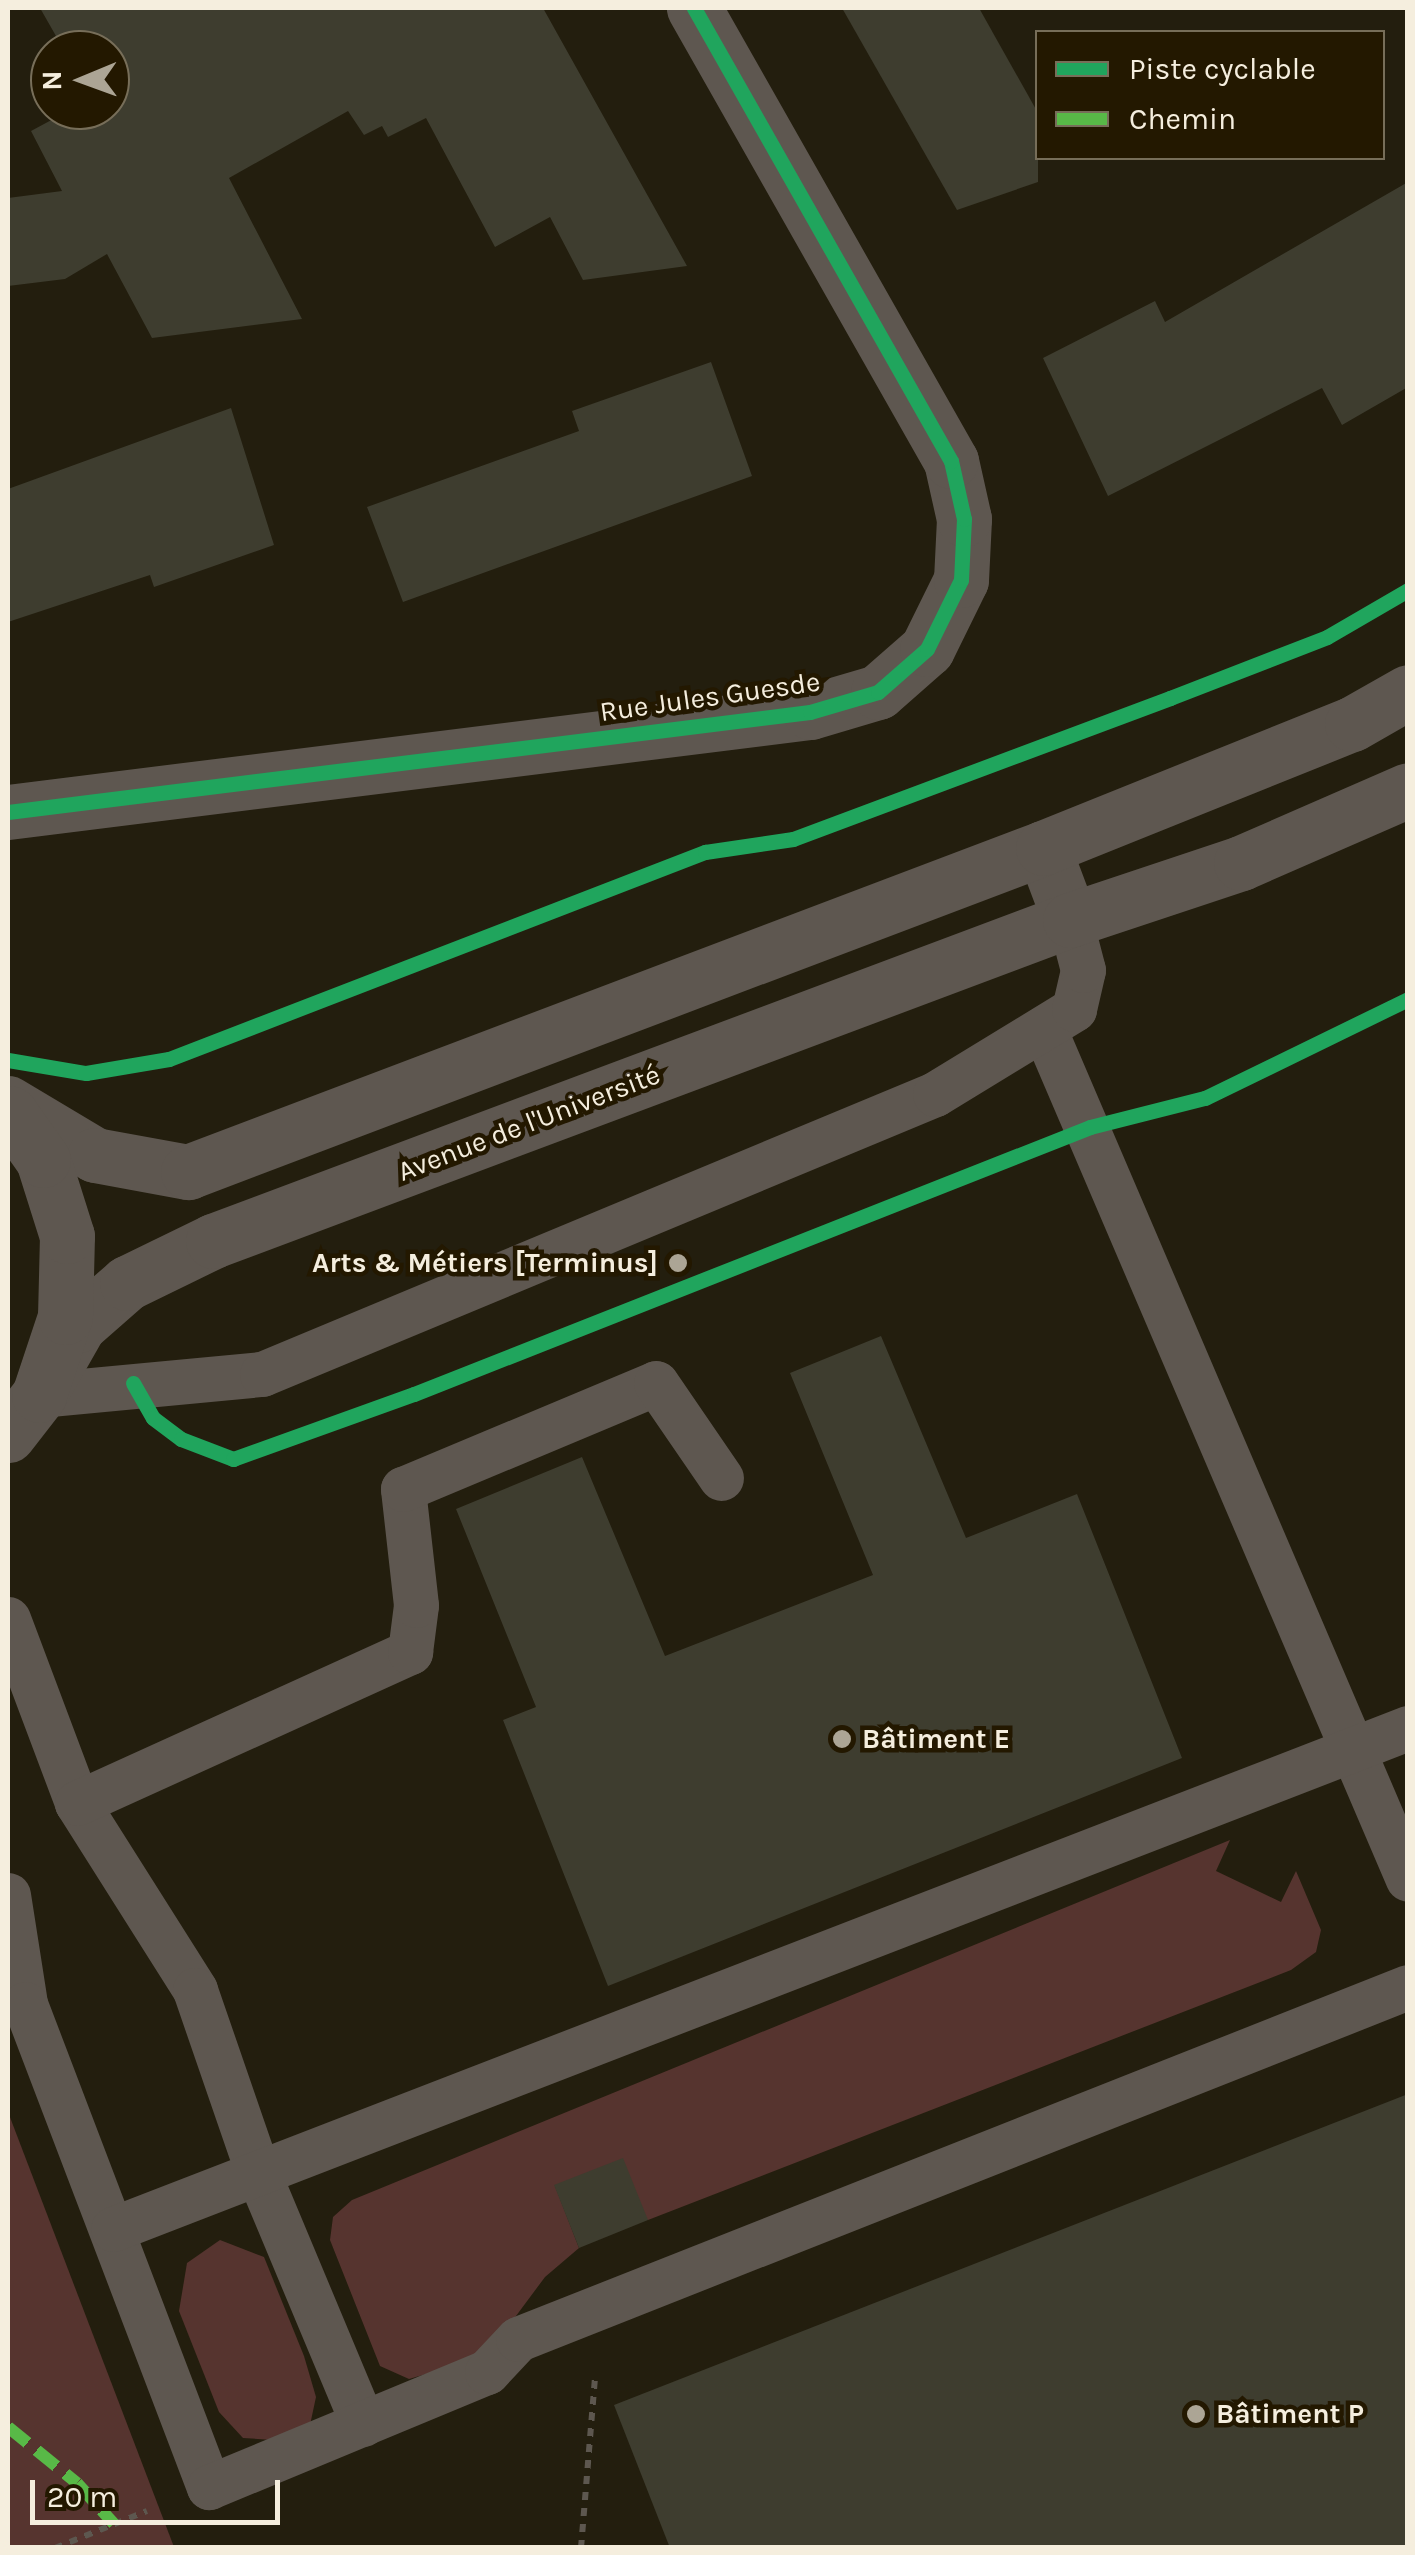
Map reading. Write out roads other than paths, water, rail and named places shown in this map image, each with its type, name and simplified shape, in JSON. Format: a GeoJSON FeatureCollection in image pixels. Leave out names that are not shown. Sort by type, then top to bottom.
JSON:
{"type":"FeatureCollection","features":[{"type":"Feature","properties":{"kind":"street","name":"Rue Jules Guesde"},"geometry":{"type":"LineString","coordinates":[[8,812],[810,712],[878,692],[928,649],[961,580],[964,520],[950,461],[694,8]]}},
{"type":"Feature","properties":{"kind":"street"},"geometry":{"type":"LineString","coordinates":[[8,1106],[94,1155],[188,1172],[1044,848],[1352,724],[1408,692]]}},
{"type":"Feature","properties":{"kind":"street","name":"Avenue de l'Université"},"geometry":{"type":"LineString","coordinates":[[23,1415],[80,1325],[115,1293],[213,1241],[1070,920],[1241,863],[1408,790]]}},
{"type":"Feature","properties":{"kind":"street"},"geometry":{"type":"LineString","coordinates":[[1044,848],[1070,920]]}},
{"type":"Feature","properties":{"kind":"street"},"geometry":{"type":"LineString","coordinates":[[8,1106],[43,1160],[67,1236],[66,1318],[23,1415]]}},
{"type":"Feature","properties":{"kind":"lane"},"geometry":{"type":"LineString","coordinates":[[23,1415],[262,1374],[935,1094],[1045,1031],[1074,1009],[1083,970],[1070,920]]}},
{"type":"Feature","properties":{"kind":"lane"},"geometry":{"type":"LineString","coordinates":[[1045,1031],[1356,1748],[1408,1880]]}},
{"type":"Feature","properties":{"kind":"lane"},"geometry":{"type":"LineString","coordinates":[[77,1803],[410,1652],[416,1605],[403,1488],[656,1383],[721,1478]]}},
{"type":"Feature","properties":{"kind":"lane"},"geometry":{"type":"LineString","coordinates":[[8,1620],[77,1803],[195,1990],[258,2174],[362,2424]]}},
{"type":"Feature","properties":{"kind":"lane"},"geometry":{"type":"LineString","coordinates":[[113,2229],[1408,1728]]}},
{"type":"Feature","properties":{"kind":"lane"},"geometry":{"type":"LineString","coordinates":[[8,1895],[24,2004],[210,2487],[487,2372],[518,2339],[1408,1987]]}},
{"type":"Feature","properties":{"kind":"place","name":"Arts & Métiers [Terminus]"},"geometry":{"type":"Point","coordinates":[678,1263]}},
{"type":"Feature","properties":{"kind":"place","name":"Bâtiment E"},"geometry":{"type":"Point","coordinates":[842,1739]}},
{"type":"Feature","properties":{"kind":"place","name":"Bâtiment P"},"geometry":{"type":"Point","coordinates":[1196,2414]}}]}
